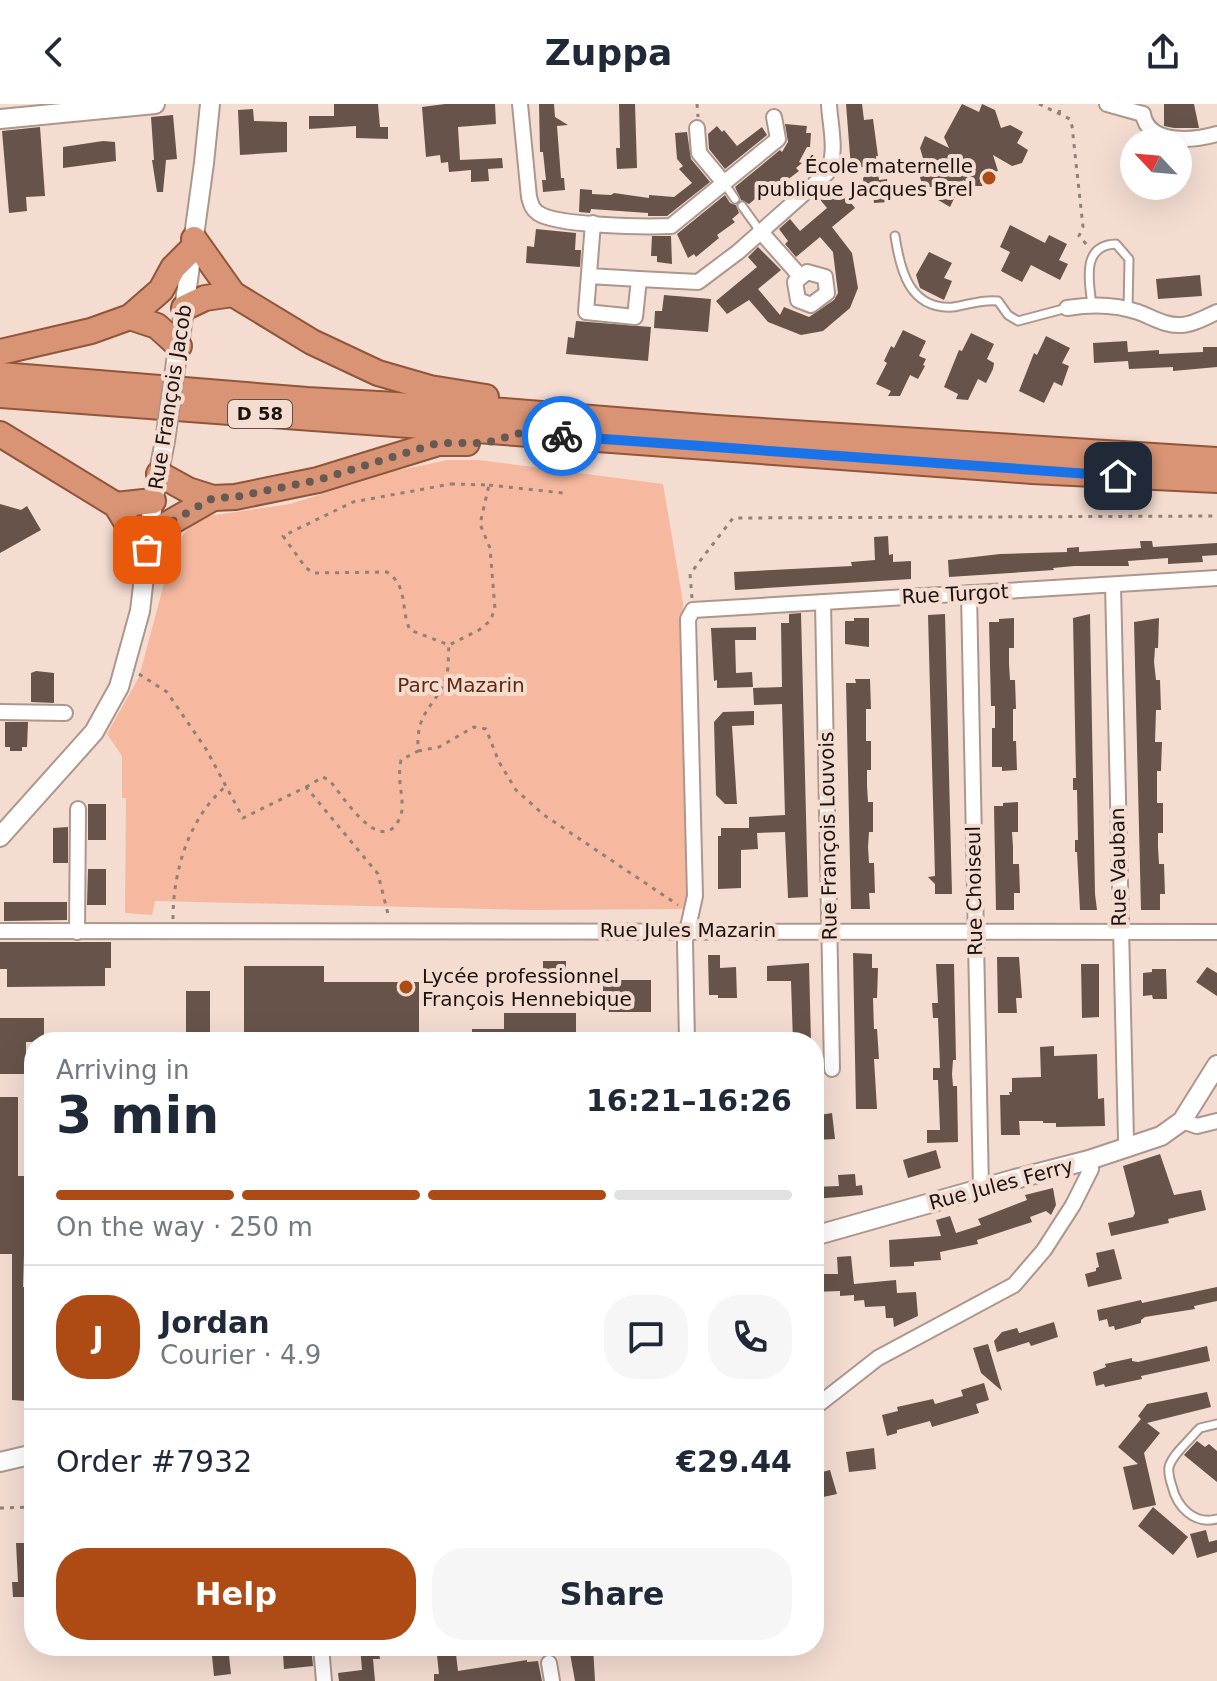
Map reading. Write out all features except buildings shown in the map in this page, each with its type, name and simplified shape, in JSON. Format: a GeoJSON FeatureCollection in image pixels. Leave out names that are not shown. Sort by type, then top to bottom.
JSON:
{"type":"FeatureCollection","features":[{"type":"Feature","properties":{"kind":"highway"},"geometry":{"type":"LineString","coordinates":[[0,352],[91,331],[130,317],[161,290],[173,268],[193,243],[205,251],[233,294],[312,342],[378,373],[430,388],[487,397],[504,411]]}},
{"type":"Feature","properties":{"kind":"highway"},"geometry":{"type":"LineString","coordinates":[[184,308],[205,298],[233,294]]}},
{"type":"Feature","properties":{"kind":"highway"},"geometry":{"type":"LineString","coordinates":[[130,317],[157,326],[178,351]]}},
{"type":"Feature","properties":{"kind":"highway","name":"D 58"},"geometry":{"type":"LineString","coordinates":[[0,375],[307,400],[1217,460]]}},
{"type":"Feature","properties":{"kind":"highway","name":"D 58"},"geometry":{"type":"LineString","coordinates":[[0,395],[1032,471],[1217,480]]}},
{"type":"Feature","properties":{"kind":"highway"},"geometry":{"type":"LineString","coordinates":[[159,474],[188,490],[213,498],[235,497],[318,480],[438,443],[486,443],[520,433]]}},
{"type":"Feature","properties":{"kind":"highway"},"geometry":{"type":"LineString","coordinates":[[0,434],[116,505],[138,541],[148,542],[213,498]]}},
{"type":"Feature","properties":{"kind":"highway"},"geometry":{"type":"LineString","coordinates":[[116,505],[153,501]]}},
{"type":"Feature","properties":{"kind":"street"},"geometry":{"type":"LineString","coordinates":[[3,114],[155,104]]}},
{"type":"Feature","properties":{"kind":"street","name":"Rue François Jacob"},"geometry":{"type":"LineString","coordinates":[[0,837],[94,732],[108,710],[126,665],[140,611],[210,104]]}},
{"type":"Feature","properties":{"kind":"street"},"geometry":{"type":"LineString","coordinates":[[520,104],[531,206],[547,217],[593,223],[671,226],[778,139],[774,117]]}},
{"type":"Feature","properties":{"kind":"street"},"geometry":{"type":"LineString","coordinates":[[589,276],[698,282],[827,173],[832,165],[833,152],[829,104]]}},
{"type":"Feature","properties":{"kind":"street"},"geometry":{"type":"LineString","coordinates":[[1107,104],[1143,114],[1145,124],[1153,133],[1202,138],[1217,134]]}},
{"type":"Feature","properties":{"kind":"street"},"geometry":{"type":"LineString","coordinates":[[697,128],[699,153],[724,183]]}},
{"type":"Feature","properties":{"kind":"street"},"geometry":{"type":"LineString","coordinates":[[593,223],[586,312],[635,317],[639,279]]}},
{"type":"Feature","properties":{"kind":"street"},"geometry":{"type":"LineString","coordinates":[[760,231],[800,276]]}},
{"type":"Feature","properties":{"kind":"street"},"geometry":{"type":"LineString","coordinates":[[1067,308],[1092,305],[1128,310],[1166,324],[1183,326],[1217,312]]}},
{"type":"Feature","properties":{"kind":"street","name":"Rue Turgot"},"geometry":{"type":"LineString","coordinates":[[693,610],[1217,578]]}},
{"type":"Feature","properties":{"kind":"street","name":"Rue Vauban"},"geometry":{"type":"LineString","coordinates":[[1113,585],[1128,1149]]}},
{"type":"Feature","properties":{"kind":"street","name":"Rue Choiseul"},"geometry":{"type":"LineString","coordinates":[[969,593],[981,1190]]}},
{"type":"Feature","properties":{"kind":"street","name":"Rue François Louvois"},"geometry":{"type":"LineString","coordinates":[[823,602],[832,1069]]}},
{"type":"Feature","properties":{"kind":"street"},"geometry":{"type":"LineString","coordinates":[[687,1032],[685,941],[695,896],[688,619],[693,610]]}},
{"type":"Feature","properties":{"kind":"street"},"geometry":{"type":"LineString","coordinates":[[0,712],[65,713]]}},
{"type":"Feature","properties":{"kind":"street"},"geometry":{"type":"LineString","coordinates":[[77,932],[78,809]]}},
{"type":"Feature","properties":{"kind":"street","name":"Rue Jules Mazarin"},"geometry":{"type":"LineString","coordinates":[[0,931],[1217,932]]}},
{"type":"Feature","properties":{"kind":"street"},"geometry":{"type":"LineString","coordinates":[[1217,1065],[1182,1121],[1197,1126],[1217,1121]]}},
{"type":"Feature","properties":{"kind":"street","name":"Rue Jules Ferry"},"geometry":{"type":"LineString","coordinates":[[824,1233],[1128,1149],[1161,1136],[1182,1121]]}},
{"type":"Feature","properties":{"kind":"street"},"geometry":{"type":"LineString","coordinates":[[824,1400],[878,1358],[1014,1285],[1044,1250],[1073,1205],[1091,1169],[1089,1160]]}},
{"type":"Feature","properties":{"kind":"street"},"geometry":{"type":"LineString","coordinates":[[0,1462],[24,1456]]}},
{"type":"Feature","properties":{"kind":"street"},"geometry":{"type":"LineString","coordinates":[[322,1656],[324,1681]]}},
{"type":"Feature","properties":{"kind":"street"},"geometry":{"type":"LineString","coordinates":[[549,1663],[552,1681]]}},
{"type":"Feature","properties":{"kind":"lane"},"geometry":{"type":"LineString","coordinates":[[724,183],[735,199]]}},
{"type":"Feature","properties":{"kind":"lane"},"geometry":{"type":"LineString","coordinates":[[742,206],[760,231]]}},
{"type":"Feature","properties":{"kind":"lane"},"geometry":{"type":"LineString","coordinates":[[895,236],[902,274],[915,294],[930,302],[954,307],[983,300],[998,301],[1008,315],[1018,321],[1067,308]]}},
{"type":"Feature","properties":{"kind":"lane"},"geometry":{"type":"LineString","coordinates":[[1092,305],[1088,271],[1090,259],[1105,244],[1116,244],[1129,259],[1128,310]]}},
{"type":"Feature","properties":{"kind":"lane"},"geometry":{"type":"LineString","coordinates":[[1217,1424],[1200,1428],[1171,1462],[1168,1472],[1180,1506],[1198,1519],[1217,1519]]}},
{"type":"Feature","properties":{"kind":"path"},"geometry":{"type":"LineString","coordinates":[[1039,104],[1070,119],[1083,227],[1079,236],[1096,251]]}},
{"type":"Feature","properties":{"kind":"path"},"geometry":{"type":"LineString","coordinates":[[1059,114],[1061,104]]}},
{"type":"Feature","properties":{"kind":"path"},"geometry":{"type":"LineString","coordinates":[[489,485],[480,524],[490,548],[495,609],[490,621],[479,630],[449,645],[410,630],[403,592],[395,578],[387,572],[314,573],[306,568],[283,536],[353,502],[451,484],[489,485],[563,493]]}},
{"type":"Feature","properties":{"kind":"path"},"geometry":{"type":"LineString","coordinates":[[693,610],[690,574],[733,518],[1217,516]]}},
{"type":"Feature","properties":{"kind":"path"},"geometry":{"type":"LineString","coordinates":[[418,751],[417,730],[446,678],[449,645]]}},
{"type":"Feature","properties":{"kind":"path"},"geometry":{"type":"LineString","coordinates":[[126,665],[167,692],[206,749],[243,818],[323,777],[330,781],[366,824],[378,832],[389,832],[398,825],[402,811],[398,778],[401,760],[418,751],[439,747],[474,727],[486,729],[499,762],[516,790],[544,815],[692,913]]}},
{"type":"Feature","properties":{"kind":"path"},"geometry":{"type":"LineString","coordinates":[[173,923],[173,899],[187,840],[208,802],[226,786]]}},
{"type":"Feature","properties":{"kind":"path"},"geometry":{"type":"LineString","coordinates":[[306,787],[378,874],[390,924]]}},
{"type":"Feature","properties":{"kind":"path"},"geometry":{"type":"LineString","coordinates":[[0,1508],[24,1507]]}},
{"type":"Feature","properties":{"kind":"green space","name":"Parc Mazarin"},"geometry":{"type":"Polygon","coordinates":[[[448,460],[479,460],[663,484],[683,602],[692,909],[532,910],[155,901],[152,915],[125,913],[126,798],[122,798],[122,756],[107,734],[139,677],[173,550],[195,518],[290,504],[395,471],[448,460]]]}},
{"type":"Feature","properties":{"kind":"way so far"},"geometry":{"type":"LineString","coordinates":[[147,550],[150,534],[213,498],[235,497],[318,480],[438,443],[486,443],[520,433],[562,436]]}},
{"type":"Feature","properties":{"kind":"place","name":"École maternelle publique Jacques Brel"},"geometry":{"type":"Point","coordinates":[989,178]}},
{"type":"Feature","properties":{"kind":"place","name":"Lycée professionnel François Hennebique"},"geometry":{"type":"Point","coordinates":[406,987]}},
{"type":"Feature","properties":{"kind":"route"},"geometry":{"type":"LineString","coordinates":[[562,436],[1118,476]]}}]}
